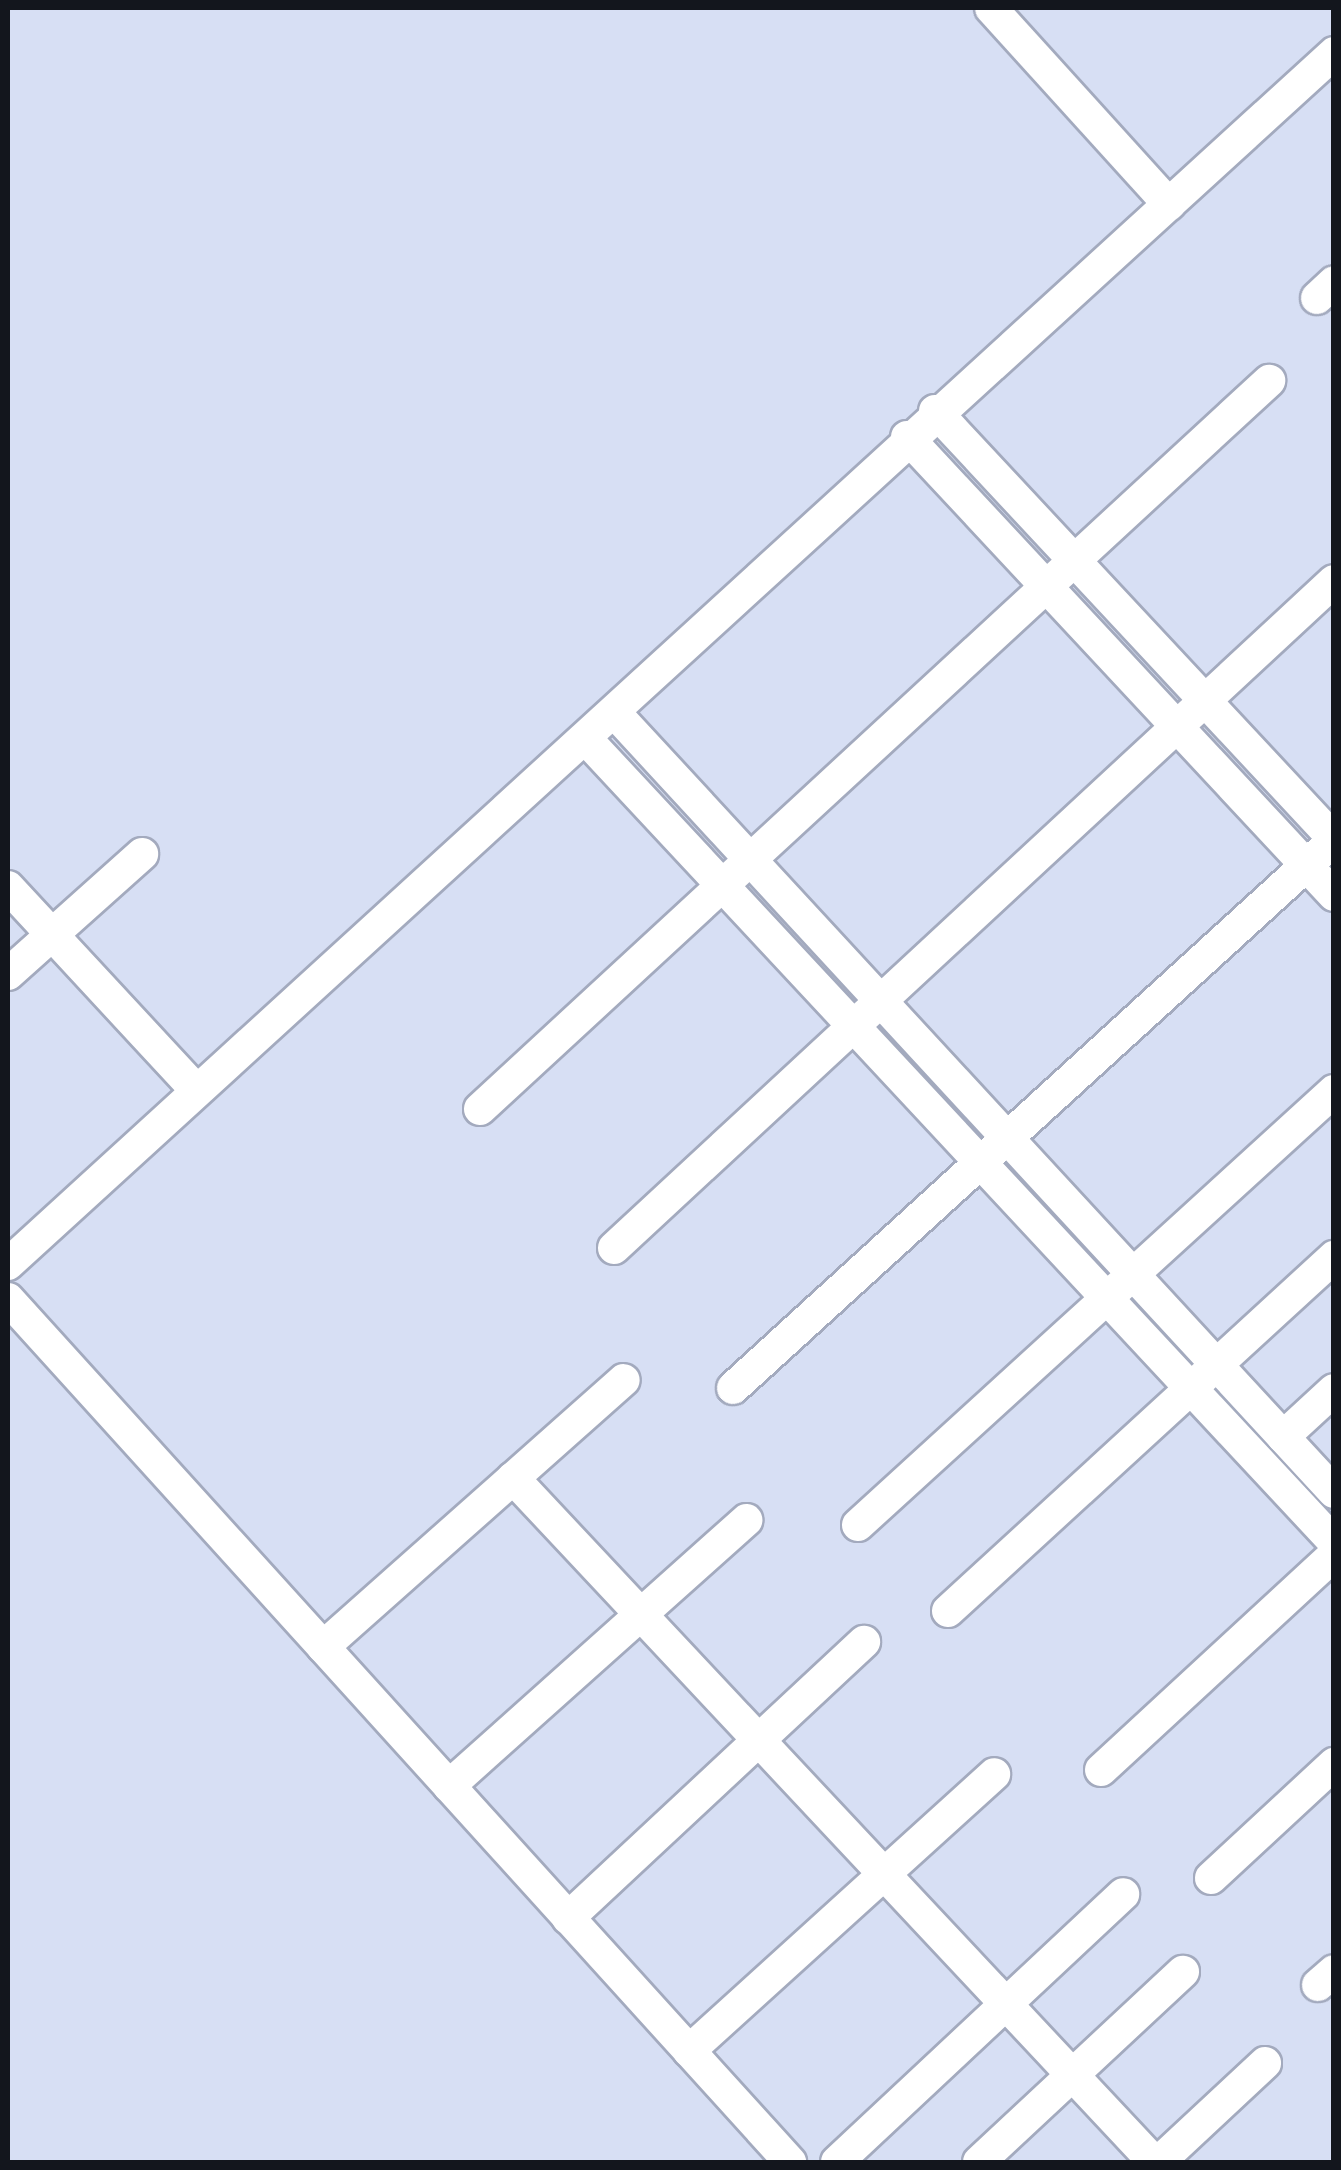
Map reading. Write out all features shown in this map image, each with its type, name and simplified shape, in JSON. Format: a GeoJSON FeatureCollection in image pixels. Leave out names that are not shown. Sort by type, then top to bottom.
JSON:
{"type":"FeatureCollection","features":[{"type":"Feature","properties":{"kind":"street"},"geometry":{"type":"LineString","coordinates":[[991,8],[1169,204]]}},
{"type":"Feature","properties":{"kind":"street"},"geometry":{"type":"LineString","coordinates":[[8,1264],[615,713],[935,412],[1334,53]]}},
{"type":"Feature","properties":{"kind":"street"},"geometry":{"type":"LineString","coordinates":[[480,1109],[1269,381]]}},
{"type":"Feature","properties":{"kind":"street"},"geometry":{"type":"LineString","coordinates":[[734,1388],[1334,840],[935,412]]}},
{"type":"Feature","properties":{"kind":"street"},"geometry":{"type":"LineString","coordinates":[[907,438],[1334,895]]}},
{"type":"Feature","properties":{"kind":"street"},"geometry":{"type":"LineString","coordinates":[[614,1248],[1334,581]]}},
{"type":"Feature","properties":{"kind":"street"},"geometry":{"type":"LineString","coordinates":[[615,713],[1334,1492]]}},
{"type":"Feature","properties":{"kind":"street"},"geometry":{"type":"LineString","coordinates":[[586,739],[1334,1542]]}},
{"type":"Feature","properties":{"kind":"street"},"geometry":{"type":"LineString","coordinates":[[8,974],[142,854]]}},
{"type":"Feature","properties":{"kind":"street"},"geometry":{"type":"LineString","coordinates":[[8,887],[196,1090]]}},
{"type":"Feature","properties":{"kind":"street"},"geometry":{"type":"LineString","coordinates":[[858,1526],[1334,1091]]}},
{"type":"Feature","properties":{"kind":"street"},"geometry":{"type":"LineString","coordinates":[[948,1610],[1334,1257]]}},
{"type":"Feature","properties":{"kind":"street"},"geometry":{"type":"LineString","coordinates":[[8,1299],[790,2162]]}},
{"type":"Feature","properties":{"kind":"street"},"geometry":{"type":"LineString","coordinates":[[323,1647],[624,1380]]}},
{"type":"Feature","properties":{"kind":"street"},"geometry":{"type":"LineString","coordinates":[[1283,1437],[1334,1390]]}},
{"type":"Feature","properties":{"kind":"street"},"geometry":{"type":"LineString","coordinates":[[513,1478],[1156,2162],[1266,2063]]}},
{"type":"Feature","properties":{"kind":"street"},"geometry":{"type":"LineString","coordinates":[[449,1786],[746,1520]]}},
{"type":"Feature","properties":{"kind":"street"},"geometry":{"type":"LineString","coordinates":[[1101,1770],[1334,1555]]}},
{"type":"Feature","properties":{"kind":"street"},"geometry":{"type":"LineString","coordinates":[[568,1918],[864,1642]]}},
{"type":"Feature","properties":{"kind":"street"},"geometry":{"type":"LineString","coordinates":[[1210,1878],[1334,1764]]}},
{"type":"Feature","properties":{"kind":"street"},"geometry":{"type":"LineString","coordinates":[[689,2052],[994,1774]]}},
{"type":"Feature","properties":{"kind":"street"},"geometry":{"type":"LineString","coordinates":[[837,2162],[1123,1894]]}},
{"type":"Feature","properties":{"kind":"street"},"geometry":{"type":"LineString","coordinates":[[979,2162],[1183,1972]]}}]}
